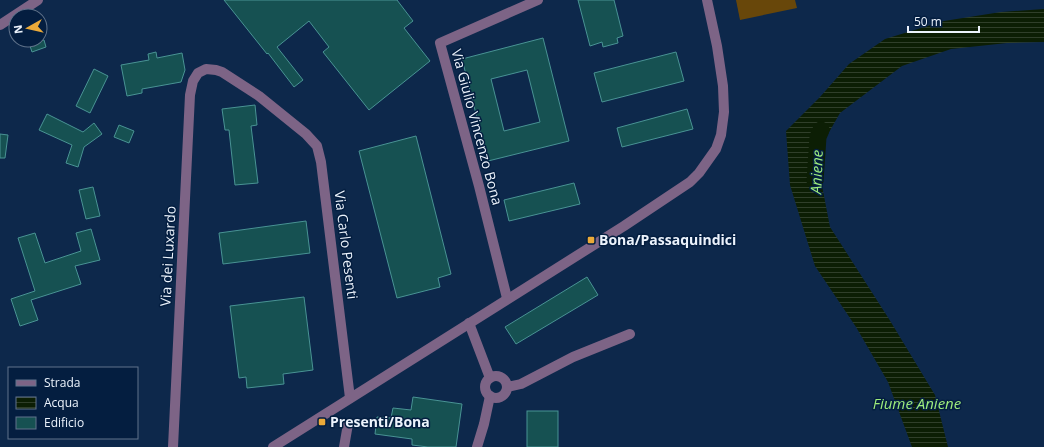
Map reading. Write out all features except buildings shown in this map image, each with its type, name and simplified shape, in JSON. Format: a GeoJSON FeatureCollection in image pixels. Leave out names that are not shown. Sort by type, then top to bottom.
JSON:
{"type":"FeatureCollection","features":[{"type":"Feature","properties":{"kind":"street"},"geometry":{"type":"LineString","coordinates":[[0,25],[38,0]]}},
{"type":"Feature","properties":{"kind":"street","name":"Via Giulio Vincenzo Bona"},"geometry":{"type":"LineString","coordinates":[[507,298],[479,186],[440,43],[538,0]]}},
{"type":"Feature","properties":{"kind":"street"},"geometry":{"type":"LineString","coordinates":[[273,447],[507,298],[624,226],[690,182],[699,173],[716,149],[721,135],[724,106],[723,86],[717,46],[706,0]]}},
{"type":"Feature","properties":{"kind":"street","name":"Via Carlo Pesenti"},"geometry":{"type":"LineString","coordinates":[[201,70],[212,69],[219,71],[242,85],[264,100],[306,134],[317,146],[322,162],[350,398]]}},
{"type":"Feature","properties":{"kind":"street","name":"Via dei Luxardo"},"geometry":{"type":"LineString","coordinates":[[173,447],[190,95],[194,78],[201,70]]}},
{"type":"Feature","properties":{"kind":"street"},"geometry":{"type":"LineString","coordinates":[[469,323],[490,378]]}},
{"type":"Feature","properties":{"kind":"street"},"geometry":{"type":"LineString","coordinates":[[508,387],[521,384],[573,357],[630,334]]}},
{"type":"Feature","properties":{"kind":"street"},"geometry":{"type":"LineString","coordinates":[[497,376],[503,378],[508,387],[503,396],[497,398],[490,396],[485,387],[490,378],[497,376]]}},
{"type":"Feature","properties":{"kind":"street"},"geometry":{"type":"LineString","coordinates":[[477,447],[490,396]]}},
{"type":"Feature","properties":{"kind":"street"},"geometry":{"type":"LineString","coordinates":[[344,447],[348,424]]}},
{"type":"Feature","properties":{"kind":"shaded area"},"geometry":{"type":"Polygon","coordinates":[[[736,0],[795,0],[797,8],[740,20],[736,0]]]}},
{"type":"Feature","properties":{"kind":"water","name":"Fiume Aniene"},"geometry":{"type":"Polygon","coordinates":[[[1044,9],[1044,42],[1007,43],[951,49],[902,66],[840,113],[816,155],[830,227],[889,319],[935,395],[948,447],[912,447],[888,382],[856,327],[815,266],[790,185],[786,131],[820,97],[849,64],[885,39],[944,21],[1001,12],[1044,9]]]}},
{"type":"Feature","properties":{"kind":"waterway","name":"Aniene"},"geometry":{"type":"LineString","coordinates":[[815,181],[818,137],[821,130]]}},
{"type":"Feature","properties":{"kind":"place","name":"Bona/Passaquindici"},"geometry":{"type":"Point","coordinates":[591,240]}},
{"type":"Feature","properties":{"kind":"place","name":"Presenti/Bona"},"geometry":{"type":"Point","coordinates":[322,422]}}]}
